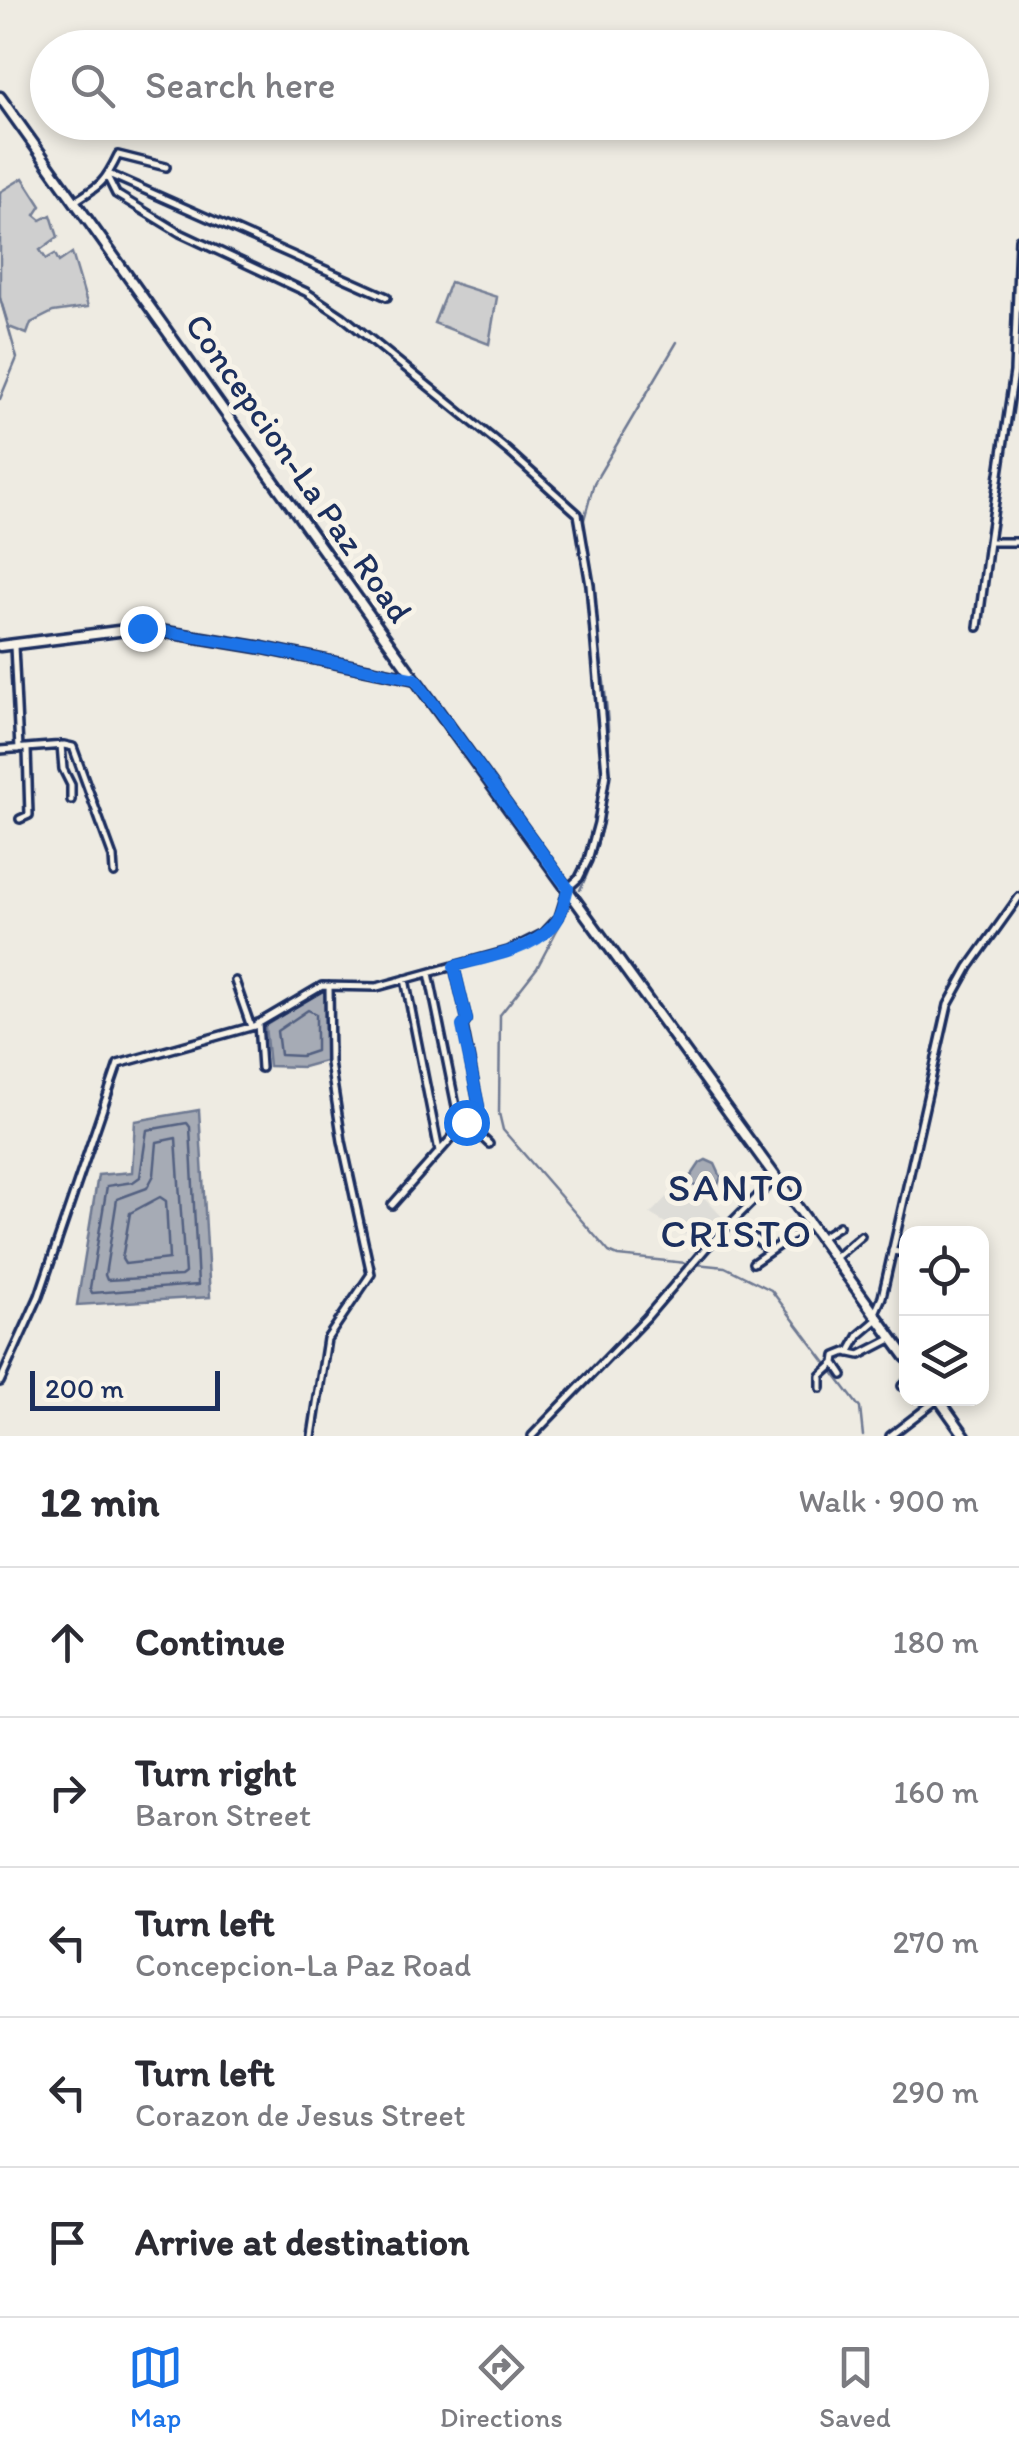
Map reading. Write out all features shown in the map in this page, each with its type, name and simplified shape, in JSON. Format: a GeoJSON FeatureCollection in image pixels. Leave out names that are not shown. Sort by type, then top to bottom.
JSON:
{"type":"FeatureCollection","features":[{"type":"Feature","properties":{"kind":"main road","name":"Concepcion-La Paz Road"},"geometry":{"type":"LineString","coordinates":[[0,97],[4,111],[74,201],[899,1346]]}},
{"type":"Feature","properties":{"kind":"main road"},"geometry":{"type":"LineString","coordinates":[[0,646],[142,628],[415,679]]}},
{"type":"Feature","properties":{"kind":"main road"},"geometry":{"type":"LineString","coordinates":[[943,1406],[965,1436]]}},
{"type":"Feature","properties":{"kind":"street"},"geometry":{"type":"LineString","coordinates":[[74,201],[109,177],[116,157],[121,154],[166,167]]}},
{"type":"Feature","properties":{"kind":"street"},"geometry":{"type":"LineString","coordinates":[[109,177],[387,298]]}},
{"type":"Feature","properties":{"kind":"street"},"geometry":{"type":"LineString","coordinates":[[0,1382],[39,1296],[115,1067],[121,1062],[254,1025],[312,990],[329,986],[372,988],[405,980],[508,951],[544,933],[559,917],[568,888],[579,878],[588,860],[606,773],[590,585],[578,514],[508,451],[342,316],[306,292],[180,233],[116,194],[109,177]]}},
{"type":"Feature","properties":{"kind":"street"},"geometry":{"type":"LineString","coordinates":[[978,627],[1014,372],[1019,238]]}},
{"type":"Feature","properties":{"kind":"street"},"geometry":{"type":"LineString","coordinates":[[988,542],[1019,542]]}},
{"type":"Feature","properties":{"kind":"street"},"geometry":{"type":"LineString","coordinates":[[14,646],[19,749]]}},
{"type":"Feature","properties":{"kind":"street"},"geometry":{"type":"LineString","coordinates":[[62,745],[71,800]]}},
{"type":"Feature","properties":{"kind":"street"},"geometry":{"type":"LineString","coordinates":[[0,750],[70,745],[76,751],[112,857],[114,874]]}},
{"type":"Feature","properties":{"kind":"street"},"geometry":{"type":"LineString","coordinates":[[20,819],[30,812],[27,748]]}},
{"type":"Feature","properties":{"kind":"street"},"geometry":{"type":"LineString","coordinates":[[850,1353],[858,1335],[877,1315],[948,1005],[969,967],[1019,897]]}},
{"type":"Feature","properties":{"kind":"street"},"geometry":{"type":"LineString","coordinates":[[392,1205],[479,1106],[462,1026],[467,1020],[454,966]]}},
{"type":"Feature","properties":{"kind":"street"},"geometry":{"type":"LineString","coordinates":[[429,972],[460,1128]]}},
{"type":"Feature","properties":{"kind":"street"},"geometry":{"type":"LineString","coordinates":[[405,980],[439,1152]]}},
{"type":"Feature","properties":{"kind":"street"},"geometry":{"type":"LineString","coordinates":[[234,982],[254,1025],[260,1068]]}},
{"type":"Feature","properties":{"kind":"street"},"geometry":{"type":"LineString","coordinates":[[312,1436],[327,1339],[370,1274],[330,1063],[329,986]]}},
{"type":"Feature","properties":{"kind":"street"},"geometry":{"type":"LineString","coordinates":[[466,1122],[490,1144]]}},
{"type":"Feature","properties":{"kind":"street"},"geometry":{"type":"LineString","coordinates":[[532,1436],[776,1178]]}},
{"type":"Feature","properties":{"kind":"street"},"geometry":{"type":"LineString","coordinates":[[734,1220],[769,1251]]}},
{"type":"Feature","properties":{"kind":"street"},"geometry":{"type":"LineString","coordinates":[[753,1262],[809,1224]]}},
{"type":"Feature","properties":{"kind":"street"},"geometry":{"type":"LineString","coordinates":[[820,1238],[840,1226]]}},
{"type":"Feature","properties":{"kind":"street"},"geometry":{"type":"LineString","coordinates":[[835,1258],[860,1236]]}},
{"type":"Feature","properties":{"kind":"street"},"geometry":{"type":"LineString","coordinates":[[892,1250],[899,1252]]}},
{"type":"Feature","properties":{"kind":"street"},"geometry":{"type":"LineString","coordinates":[[821,1388],[821,1376],[836,1356],[860,1355],[893,1338]]}},
{"type":"Feature","properties":{"kind":"street"},"geometry":{"type":"LineString","coordinates":[[831,1365],[843,1375]]}},
{"type":"Feature","properties":{"kind":"street"},"geometry":{"type":"LineString","coordinates":[[890,1436],[929,1406]]}},
{"type":"Feature","properties":{"kind":"shaded area"},"geometry":{"type":"Polygon","coordinates":[[[23,178],[41,206],[35,215],[41,220],[51,215],[58,237],[40,250],[46,259],[55,254],[59,262],[72,253],[88,307],[53,312],[31,323],[27,334],[9,327],[0,298],[0,192],[23,178]]]}},
{"type":"Feature","properties":{"kind":"shaded area"},"geometry":{"type":"Polygon","coordinates":[[[450,282],[497,297],[489,344],[434,323],[450,282]]]}},
{"type":"Feature","properties":{"kind":"shaded area"},"geometry":{"type":"Polygon","coordinates":[[[677,1186],[701,1194],[728,1223],[705,1246],[650,1214],[677,1186]]]}},
{"type":"Feature","properties":{"kind":"water"},"geometry":{"type":"Polygon","coordinates":[[[325,988],[328,1060],[303,1067],[269,1066],[265,1026],[325,988]]]}},
{"type":"Feature","properties":{"kind":"water"},"geometry":{"type":"Polygon","coordinates":[[[199,1110],[210,1297],[77,1305],[98,1175],[132,1172],[135,1121],[199,1110]]]}},
{"type":"Feature","properties":{"kind":"water"},"geometry":{"type":"Polygon","coordinates":[[[706,1160],[715,1164],[721,1177],[716,1190],[686,1184],[706,1160]]]}},
{"type":"Feature","properties":{"kind":"waterway"},"geometry":{"type":"LineString","coordinates":[[0,298],[17,358],[0,399]]}},
{"type":"Feature","properties":{"kind":"waterway"},"geometry":{"type":"LineString","coordinates":[[582,527],[594,483],[677,342]]}},
{"type":"Feature","properties":{"kind":"waterway"},"geometry":{"type":"LineString","coordinates":[[580,890],[602,824],[609,756],[595,618]]}},
{"type":"Feature","properties":{"kind":"waterway"},"geometry":{"type":"LineString","coordinates":[[569,907],[537,968],[500,1015],[499,1113],[503,1130],[609,1252],[725,1267],[771,1290],[860,1408],[863,1436]]}},
{"type":"Feature","properties":{"kind":"waterway"},"geometry":{"type":"LineString","coordinates":[[67,1222],[78,1191]]}},
{"type":"Feature","properties":{"kind":"district","name":"SANTO CRISTO"},"geometry":{"type":"Point","coordinates":[737,1210]}},
{"type":"Feature","properties":{"kind":"route"},"geometry":{"type":"LineString","coordinates":[[142,628],[415,679],[568,888],[559,917],[544,933],[508,951],[454,966],[467,1020],[462,1026],[479,1106],[466,1122]]}}]}
